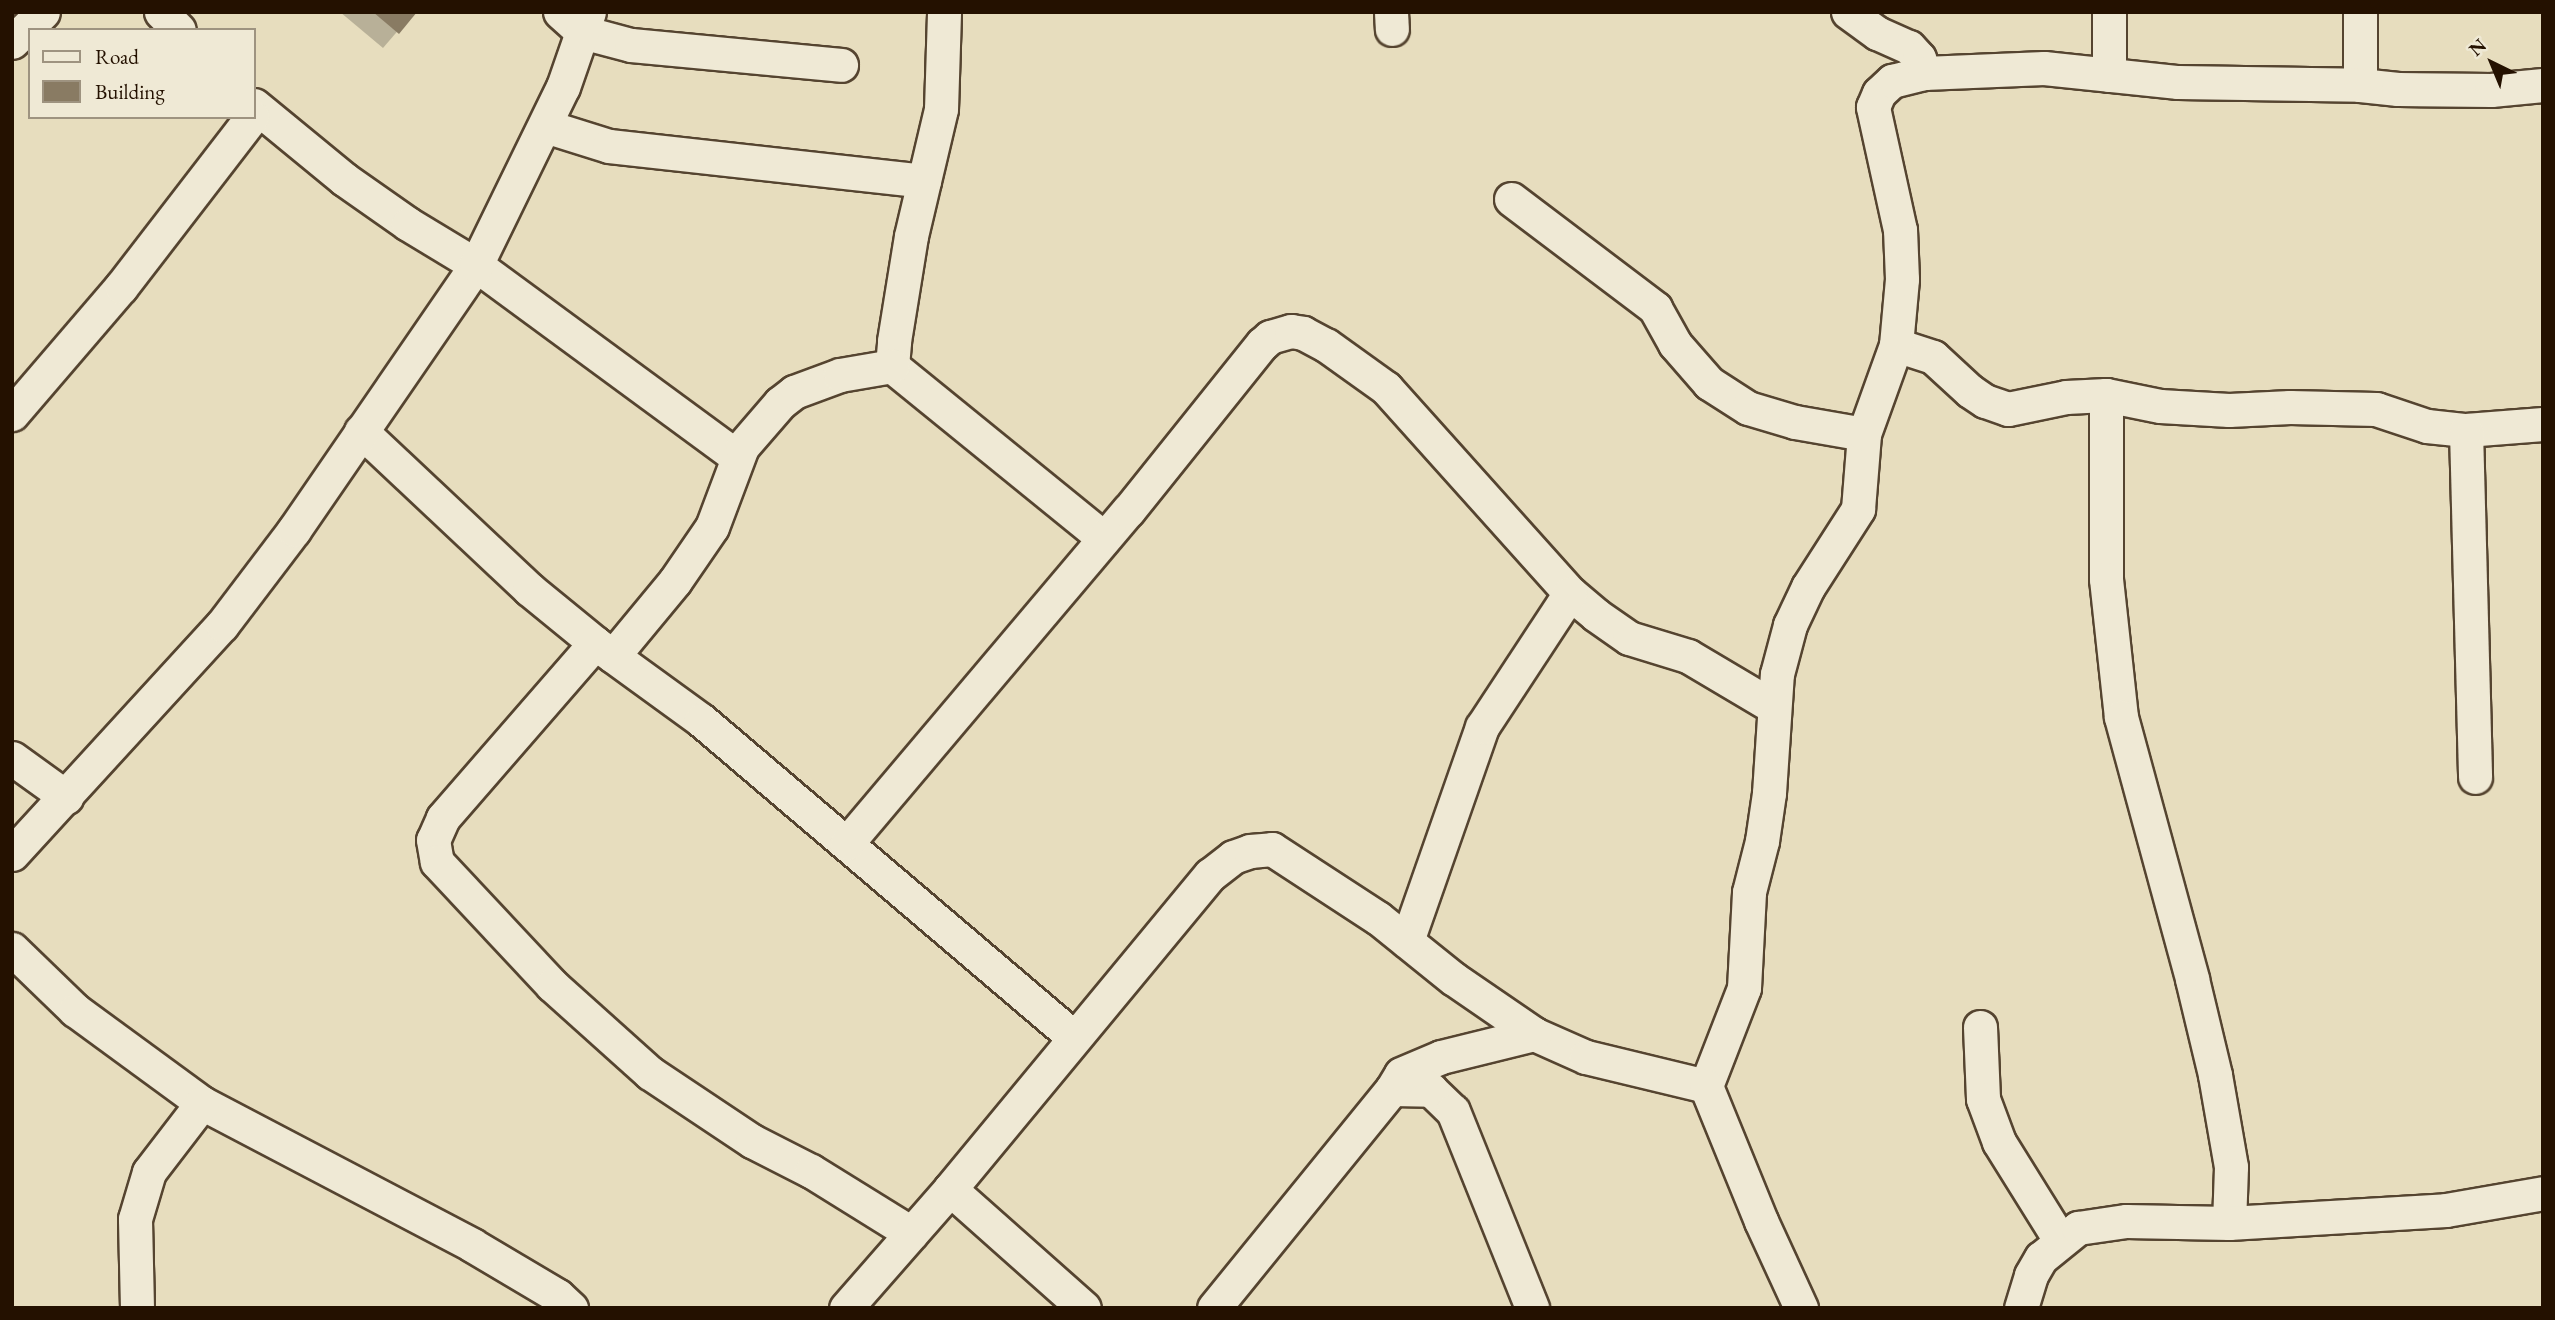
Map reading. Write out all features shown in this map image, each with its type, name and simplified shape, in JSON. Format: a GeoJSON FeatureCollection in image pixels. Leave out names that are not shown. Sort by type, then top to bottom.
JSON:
{"type":"FeatureCollection","features":[{"type":"Feature","properties":{"kind":"street"},"geometry":{"type":"LineString","coordinates":[[12,42],[43,12]]}},
{"type":"Feature","properties":{"kind":"street"},"geometry":{"type":"LineString","coordinates":[[161,12],[176,28]]}},
{"type":"Feature","properties":{"kind":"street"},"geometry":{"type":"LineString","coordinates":[[892,366],[903,282],[941,109],[944,12]]}},
{"type":"Feature","properties":{"kind":"street"},"geometry":{"type":"LineString","coordinates":[[1848,12],[1877,33],[1909,47],[1919,58],[1924,73]]}},
{"type":"Feature","properties":{"kind":"street"},"geometry":{"type":"LineString","coordinates":[[2109,12],[2109,75]]}},
{"type":"Feature","properties":{"kind":"street"},"geometry":{"type":"LineString","coordinates":[[2360,12],[2360,85]]}},
{"type":"Feature","properties":{"kind":"street"},"geometry":{"type":"LineString","coordinates":[[12,854],[222,625],[294,530],[476,265],[563,87],[577,19],[631,45],[841,65]]}},
{"type":"Feature","properties":{"kind":"street"},"geometry":{"type":"LineString","coordinates":[[1801,1308],[1706,1086],[1744,988],[1749,892],[1765,817],[1777,674],[1790,625],[1808,587],[1858,509],[1864,434],[1896,345],[1902,279],[1900,230],[1873,107],[1879,93],[1892,81],[1924,73],[2043,68],[2178,82],[2478,90],[2543,85]]}},
{"type":"Feature","properties":{"kind":"street"},"geometry":{"type":"LineString","coordinates":[[256,113],[408,224],[476,265],[737,457]]}},
{"type":"Feature","properties":{"kind":"street"},"geometry":{"type":"LineString","coordinates":[[12,414],[121,287],[249,119]]}},
{"type":"Feature","properties":{"kind":"street"},"geometry":{"type":"LineString","coordinates":[[545,126],[609,146],[924,181]]}},
{"type":"Feature","properties":{"kind":"street"},"geometry":{"type":"LineString","coordinates":[[1511,199],[1655,308],[1675,344],[1709,383],[1748,408],[1795,422],[1864,434]]}},
{"type":"Feature","properties":{"kind":"street"},"geometry":{"type":"LineString","coordinates":[[847,843],[1104,538],[1262,344],[1279,333],[1303,333],[1386,388],[1570,593],[1629,638],[1688,656],[1774,707]]}},
{"type":"Feature","properties":{"kind":"street"},"geometry":{"type":"LineString","coordinates":[[1896,345],[1933,357],[1948,367],[1970,391],[1984,401],[2008,409],[2066,397],[2106,395],[2154,405],[2229,410],[2290,407],[2376,409],[2427,426],[2466,430],[2543,424]]}},
{"type":"Feature","properties":{"kind":"street"},"geometry":{"type":"LineString","coordinates":[[911,1233],[811,1171],[752,1141],[650,1073],[552,985],[437,862],[433,840],[443,818],[604,649],[674,581],[712,527],[737,457],[768,416],[794,392],[840,375],[892,366],[1104,538]]}},
{"type":"Feature","properties":{"kind":"street"},"geometry":{"type":"LineString","coordinates":[[2106,395],[2106,579],[2121,717],[2192,979],[2215,1075],[2231,1167],[2229,1223]]}},
{"type":"Feature","properties":{"kind":"street"},"geometry":{"type":"LineString","coordinates":[[2106,445],[2154,405]]}},
{"type":"Feature","properties":{"kind":"street"},"geometry":{"type":"LineString","coordinates":[[2466,430],[2475,777]]}},
{"type":"Feature","properties":{"kind":"street"},"geometry":{"type":"LineString","coordinates":[[361,431],[529,589],[604,649],[701,720],[1074,1038]]}},
{"type":"Feature","properties":{"kind":"street"},"geometry":{"type":"LineString","coordinates":[[1406,941],[1482,727],[1570,593]]}},
{"type":"Feature","properties":{"kind":"street"},"geometry":{"type":"LineString","coordinates":[[12,758],[66,797]]}},
{"type":"Feature","properties":{"kind":"street"},"geometry":{"type":"LineString","coordinates":[[846,1308],[950,1189],[1210,875],[1233,857],[1250,851],[1272,849],[1304,868],[1454,979],[1534,1034],[1586,1057],[1706,1086]]}},
{"type":"Feature","properties":{"kind":"street"},"geometry":{"type":"LineString","coordinates":[[12,948],[75,1010],[202,1103],[472,1245],[558,1296],[571,1308]]}},
{"type":"Feature","properties":{"kind":"street"},"geometry":{"type":"LineString","coordinates":[[1980,1027],[1983,1099],[1999,1142],[2060,1240]]}},
{"type":"Feature","properties":{"kind":"street"},"geometry":{"type":"LineString","coordinates":[[1214,1308],[1392,1089],[1401,1074],[1441,1057],[1534,1034]]}},
{"type":"Feature","properties":{"kind":"street"},"geometry":{"type":"LineString","coordinates":[[1392,1089],[1431,1090],[1453,1111],[1532,1308]]}},
{"type":"Feature","properties":{"kind":"street"},"geometry":{"type":"LineString","coordinates":[[137,1308],[135,1219],[149,1172],[202,1103]]}},
{"type":"Feature","properties":{"kind":"street"},"geometry":{"type":"LineString","coordinates":[[950,1189],[1084,1308]]}},
{"type":"Feature","properties":{"kind":"street"},"geometry":{"type":"LineString","coordinates":[[2021,1308],[2031,1275],[2041,1258],[2078,1228],[2126,1221],[2229,1223],[2446,1210],[2543,1193]]}},
{"type":"Feature","properties":{"kind":"building"},"geometry":{"type":"Polygon","coordinates":[[[373,12],[417,12],[399,34],[373,12]]]}}]}
